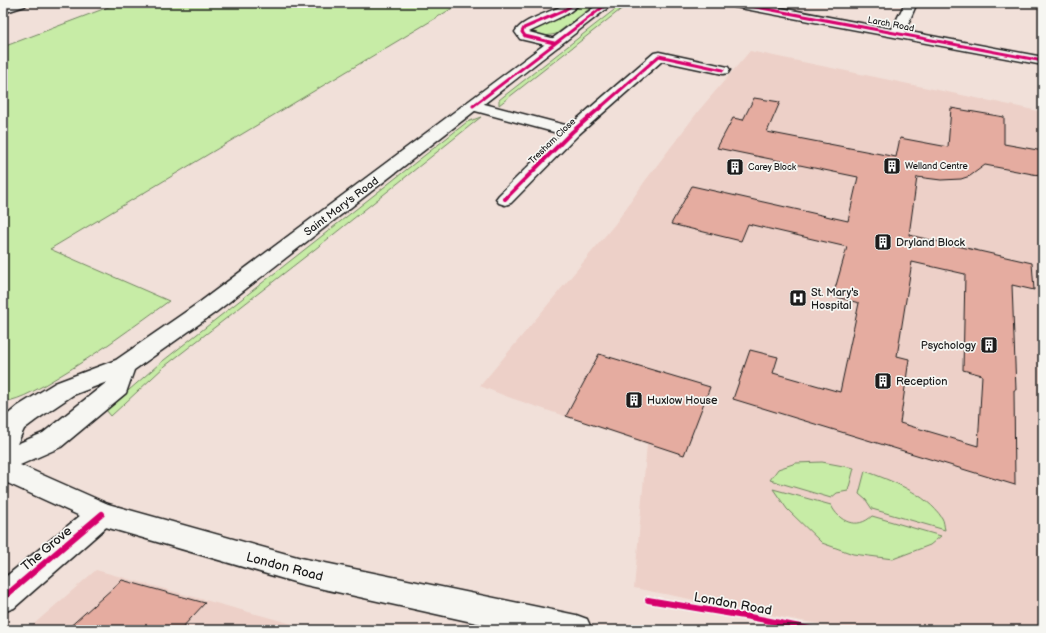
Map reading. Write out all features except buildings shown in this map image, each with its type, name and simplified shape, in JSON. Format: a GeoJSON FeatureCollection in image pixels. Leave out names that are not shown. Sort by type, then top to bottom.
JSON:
{"type":"FeatureCollection","features":[{"type":"Feature","properties":{"kind":"main road"},"geometry":{"type":"LineString","coordinates":[[3,9],[21,3]]}},
{"type":"Feature","properties":{"kind":"main road"},"geometry":{"type":"LineString","coordinates":[[554,43],[525,36],[522,32],[524,28],[563,11],[575,3]]}},
{"type":"Feature","properties":{"kind":"main road","name":"Saint Mary's Road"},"geometry":{"type":"LineString","coordinates":[[3,446],[15,423],[27,413],[64,389],[124,366],[208,307],[608,3]]}},
{"type":"Feature","properties":{"kind":"main road","name":"Larch Road"},"geometry":{"type":"LineString","coordinates":[[735,3],[1043,61]]}},
{"type":"Feature","properties":{"kind":"main road"},"geometry":{"type":"LineString","coordinates":[[897,34],[911,3]]}},
{"type":"Feature","properties":{"kind":"main road","name":"Tresham Close"},"geometry":{"type":"LineString","coordinates":[[504,199],[572,132],[613,98],[659,56],[723,70]]}},
{"type":"Feature","properties":{"kind":"main road","name":"Tresham Close"},"geometry":{"type":"LineString","coordinates":[[473,106],[572,132]]}},
{"type":"Feature","properties":{"kind":"main road"},"geometry":{"type":"LineString","coordinates":[[3,461],[52,440],[117,387],[124,366]]}},
{"type":"Feature","properties":{"kind":"main road","name":"London Road"},"geometry":{"type":"LineString","coordinates":[[3,469],[102,514],[301,571],[576,630]]}},
{"type":"Feature","properties":{"kind":"main road","name":"The Grove"},"geometry":{"type":"LineString","coordinates":[[3,598],[102,514]]}},
{"type":"Feature","properties":{"kind":"shaded area","name":"St. Mary's Hospital"},"geometry":{"type":"Polygon","coordinates":[[[750,51],[1043,112],[1043,630],[858,630],[807,622],[634,588],[647,444],[508,397],[480,386],[615,224],[645,181],[700,109],[750,51]]]}},
{"type":"Feature","properties":{"kind":"shaded area"},"geometry":{"type":"Polygon","coordinates":[[[96,570],[296,625],[293,630],[27,630],[96,570]]]}},
{"type":"Feature","properties":{"kind":"green space"},"geometry":{"type":"Polygon","coordinates":[[[119,3],[461,3],[50,249],[169,301],[87,359],[45,385],[18,398],[3,402],[3,47],[119,3]]]}},
{"type":"Feature","properties":{"kind":"green space"},"geometry":{"type":"Polygon","coordinates":[[[583,3],[597,3],[556,34],[540,37],[530,33],[530,30],[583,3]]]}},
{"type":"Feature","properties":{"kind":"green space"},"geometry":{"type":"Polygon","coordinates":[[[623,3],[629,3],[499,105],[499,100],[623,3]]]}},
{"type":"Feature","properties":{"kind":"green space"},"geometry":{"type":"Polygon","coordinates":[[[481,117],[165,366],[111,416],[106,410],[159,364],[467,122],[481,117]]]}},
{"type":"Feature","properties":{"kind":"green space"},"geometry":{"type":"Polygon","coordinates":[[[822,462],[854,468],[848,491],[837,493],[831,498],[770,480],[778,469],[796,463],[822,462]]]}},
{"type":"Feature","properties":{"kind":"green space"},"geometry":{"type":"Polygon","coordinates":[[[865,471],[896,483],[918,495],[935,509],[942,518],[945,530],[872,509],[866,500],[859,494],[865,471]]]}},
{"type":"Feature","properties":{"kind":"green space"},"geometry":{"type":"Polygon","coordinates":[[[773,489],[831,505],[839,516],[849,522],[860,523],[872,516],[941,536],[930,545],[893,559],[853,554],[822,543],[787,509],[773,489]]]}},
{"type":"Feature","properties":{"kind":"cycle path"},"geometry":{"type":"LineString","coordinates":[[554,43],[525,36],[522,32],[524,28],[563,11],[575,3]]}},
{"type":"Feature","properties":{"kind":"cycle path"},"geometry":{"type":"LineString","coordinates":[[473,106],[608,3]]}},
{"type":"Feature","properties":{"kind":"cycle path"},"geometry":{"type":"LineString","coordinates":[[735,3],[1043,61]]}},
{"type":"Feature","properties":{"kind":"cycle path"},"geometry":{"type":"LineString","coordinates":[[505,199],[572,132],[659,56],[723,70]]}},
{"type":"Feature","properties":{"kind":"cycle path"},"geometry":{"type":"LineString","coordinates":[[3,598],[102,514]]}},
{"type":"Feature","properties":{"kind":"cycle path"},"geometry":{"type":"LineString","coordinates":[[648,600],[750,617],[815,630]]}},
{"type":"Feature","properties":{"kind":"place","name":"Welland Centre"},"geometry":{"type":"Point","coordinates":[892,166]}},
{"type":"Feature","properties":{"kind":"place","name":"Carey Block"},"geometry":{"type":"Point","coordinates":[735,167]}},
{"type":"Feature","properties":{"kind":"place","name":"Dryland Block"},"geometry":{"type":"Point","coordinates":[883,242]}},
{"type":"Feature","properties":{"kind":"place","name":"St. Mary's Hospital"},"geometry":{"type":"Point","coordinates":[798,298]}},
{"type":"Feature","properties":{"kind":"place","name":"Psychology"},"geometry":{"type":"Point","coordinates":[989,345]}},
{"type":"Feature","properties":{"kind":"place","name":"Reception"},"geometry":{"type":"Point","coordinates":[883,381]}},
{"type":"Feature","properties":{"kind":"place","name":"Huxlow House"},"geometry":{"type":"Point","coordinates":[634,400]}}]}
